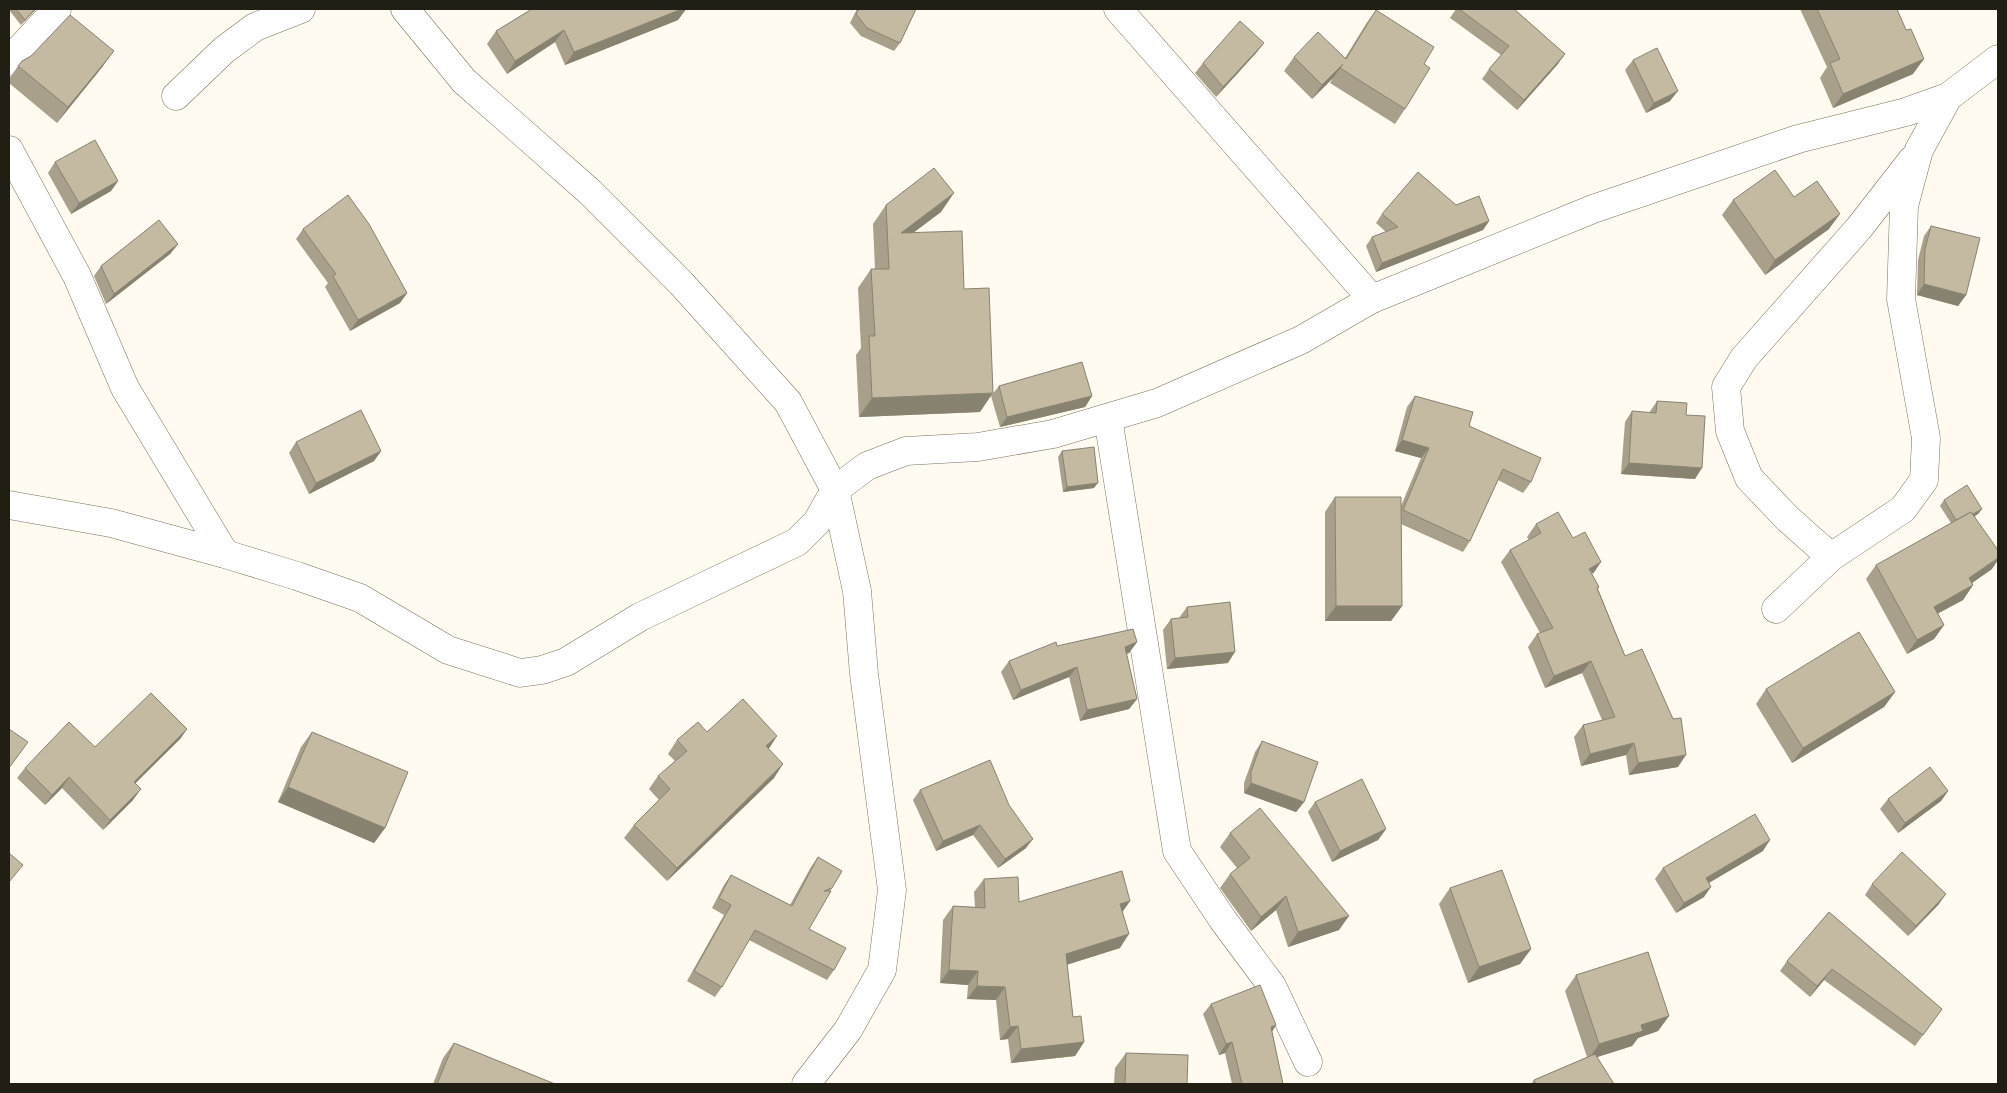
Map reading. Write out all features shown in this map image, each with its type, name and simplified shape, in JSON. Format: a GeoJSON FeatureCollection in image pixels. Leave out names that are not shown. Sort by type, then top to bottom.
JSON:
{"type":"FeatureCollection","features":[{"type":"Feature","properties":{"kind":"street"},"geometry":{"type":"LineString","coordinates":[[9,61],[57,9]]}},
{"type":"Feature","properties":{"kind":"street"},"geometry":{"type":"LineString","coordinates":[[176,96],[224,50],[255,27],[301,9]]}},
{"type":"Feature","properties":{"kind":"street"},"geometry":{"type":"LineString","coordinates":[[405,9],[464,81],[590,192],[681,283],[782,395],[788,402],[835,490],[857,591],[864,674],[892,890],[882,970],[848,1030],[806,1084]]}},
{"type":"Feature","properties":{"kind":"street"},"geometry":{"type":"LineString","coordinates":[[1118,9],[1372,299]]}},
{"type":"Feature","properties":{"kind":"street"},"geometry":{"type":"LineString","coordinates":[[9,505],[111,523],[225,554],[360,598],[448,650],[520,673],[542,670],[566,662],[640,617],[797,542],[817,522],[835,490],[867,466],[906,450],[978,446],[1053,434],[1157,403],[1301,340],[1372,299],[1603,205],[1798,139],[1906,112],[1948,97],[1998,59]]}},
{"type":"Feature","properties":{"kind":"street"},"geometry":{"type":"LineString","coordinates":[[1831,557],[1787,518],[1749,478],[1730,431],[1726,388],[1744,358],[1858,228],[1919,150],[1948,97]]}},
{"type":"Feature","properties":{"kind":"street"},"geometry":{"type":"LineString","coordinates":[[9,150],[78,276],[125,388],[225,554]]}},
{"type":"Feature","properties":{"kind":"street"},"geometry":{"type":"LineString","coordinates":[[1776,609],[1831,557],[1902,509],[1924,480],[1926,438],[1902,299],[1904,206],[1919,150]]}},
{"type":"Feature","properties":{"kind":"street"},"geometry":{"type":"LineString","coordinates":[[1108,418],[1177,851],[1222,920],[1272,986],[1308,1062]]}},
{"type":"Feature","properties":{"kind":"building"},"geometry":{"type":"Polygon","coordinates":[[[16,9],[35,9],[25,20],[16,9]]]}},
{"type":"Feature","properties":{"kind":"building"},"geometry":{"type":"Polygon","coordinates":[[[532,9],[682,9],[574,52],[564,30],[515,61],[496,31],[532,9]]]}},
{"type":"Feature","properties":{"kind":"building"},"geometry":{"type":"Polygon","coordinates":[[[859,9],[916,9],[900,43],[867,28],[856,14],[859,9]]]}},
{"type":"Feature","properties":{"kind":"building"},"geometry":{"type":"Polygon","coordinates":[[[1459,9],[1514,9],[1565,54],[1524,100],[1489,69],[1509,46],[1459,9]]]}},
{"type":"Feature","properties":{"kind":"building"},"geometry":{"type":"Polygon","coordinates":[[[1817,9],[1897,9],[1906,30],[1911,29],[1924,59],[1843,94],[1830,63],[1840,59],[1817,9]]]}},
{"type":"Feature","properties":{"kind":"building"},"geometry":{"type":"Polygon","coordinates":[[[1376,10],[1434,47],[1424,64],[1430,68],[1405,109],[1340,68],[1343,64],[1322,85],[1294,57],[1318,32],[1346,59],[1376,10]]]}},
{"type":"Feature","properties":{"kind":"building"},"geometry":{"type":"Polygon","coordinates":[[[70,15],[114,51],[68,107],[18,66],[22,61],[31,56],[70,15]]]}},
{"type":"Feature","properties":{"kind":"building"},"geometry":{"type":"Polygon","coordinates":[[[1240,21],[1264,43],[1223,87],[1203,63],[1240,21]]]}},
{"type":"Feature","properties":{"kind":"building"},"geometry":{"type":"Polygon","coordinates":[[[1657,48],[1678,91],[1654,103],[1633,60],[1657,48]]]}},
{"type":"Feature","properties":{"kind":"building"},"geometry":{"type":"Polygon","coordinates":[[[95,140],[118,181],[79,203],[55,162],[95,140]]]}},
{"type":"Feature","properties":{"kind":"building"},"geometry":{"type":"Polygon","coordinates":[[[934,168],[954,193],[901,233],[962,231],[964,289],[989,288],[993,393],[872,398],[869,336],[875,336],[871,269],[889,269],[886,205],[934,168]]]}},
{"type":"Feature","properties":{"kind":"building"},"geometry":{"type":"Polygon","coordinates":[[[1775,170],[1794,197],[1817,181],[1840,214],[1775,260],[1733,200],[1775,170]]]}},
{"type":"Feature","properties":{"kind":"building"},"geometry":{"type":"Polygon","coordinates":[[[1418,172],[1456,205],[1479,196],[1489,221],[1382,263],[1372,237],[1398,227],[1382,214],[1418,172]]]}},
{"type":"Feature","properties":{"kind":"building"},"geometry":{"type":"Polygon","coordinates":[[[348,195],[369,224],[407,293],[358,320],[333,276],[336,274],[303,229],[348,195]]]}},
{"type":"Feature","properties":{"kind":"building"},"geometry":{"type":"Polygon","coordinates":[[[159,220],[178,244],[114,294],[101,266],[159,220]]]}},
{"type":"Feature","properties":{"kind":"building"},"geometry":{"type":"Polygon","coordinates":[[[1931,226],[1980,238],[1966,295],[1924,284],[1925,249],[1931,226]]]}},
{"type":"Feature","properties":{"kind":"building"},"geometry":{"type":"Polygon","coordinates":[[[1082,362],[1092,396],[1007,417],[999,386],[1082,362]]]}},
{"type":"Feature","properties":{"kind":"building"},"geometry":{"type":"Polygon","coordinates":[[[1415,396],[1473,412],[1469,426],[1541,458],[1531,482],[1503,469],[1470,541],[1403,510],[1429,448],[1402,440],[1415,396]]]}},
{"type":"Feature","properties":{"kind":"building"},"geometry":{"type":"Polygon","coordinates":[[[1657,401],[1687,403],[1686,415],[1705,416],[1702,468],[1629,463],[1632,411],[1656,413],[1657,401]]]}},
{"type":"Feature","properties":{"kind":"building"},"geometry":{"type":"Polygon","coordinates":[[[361,410],[381,451],[316,483],[296,442],[361,410]]]}},
{"type":"Feature","properties":{"kind":"building"},"geometry":{"type":"Polygon","coordinates":[[[1094,447],[1098,483],[1067,487],[1062,451],[1094,447]]]}},
{"type":"Feature","properties":{"kind":"building"},"geometry":{"type":"Polygon","coordinates":[[[1967,485],[1982,509],[1973,514],[1971,512],[1956,520],[1944,500],[1967,485]]]}},
{"type":"Feature","properties":{"kind":"building"},"geometry":{"type":"Polygon","coordinates":[[[1335,497],[1401,497],[1402,606],[1336,606],[1335,497]]]}},
{"type":"Feature","properties":{"kind":"building"},"geometry":{"type":"Polygon","coordinates":[[[1558,512],[1573,538],[1585,532],[1601,562],[1589,569],[1599,587],[1597,588],[1625,656],[1642,649],[1673,719],[1681,718],[1686,755],[1638,763],[1634,743],[1590,754],[1583,725],[1615,717],[1591,661],[1554,676],[1537,634],[1553,628],[1510,550],[1541,533],[1536,524],[1558,512]]]}},
{"type":"Feature","properties":{"kind":"building"},"geometry":{"type":"Polygon","coordinates":[[[1971,512],[1998,550],[1998,558],[1969,578],[1973,585],[1934,607],[1944,625],[1917,640],[1876,565],[1971,512]]]}},
{"type":"Feature","properties":{"kind":"building"},"geometry":{"type":"Polygon","coordinates":[[[1230,602],[1235,652],[1175,658],[1171,619],[1188,617],[1187,607],[1230,602]]]}},
{"type":"Feature","properties":{"kind":"building"},"geometry":{"type":"Polygon","coordinates":[[[1133,629],[1137,642],[1125,647],[1137,699],[1087,710],[1077,667],[1021,690],[1009,661],[1056,642],[1057,646],[1133,629]]]}},
{"type":"Feature","properties":{"kind":"building"},"geometry":{"type":"Polygon","coordinates":[[[1859,632],[1895,692],[1803,748],[1766,689],[1859,632]]]}},
{"type":"Feature","properties":{"kind":"building"},"geometry":{"type":"Polygon","coordinates":[[[151,693],[187,729],[134,782],[141,789],[110,820],[69,777],[52,795],[25,768],[69,722],[95,747],[151,693]]]}},
{"type":"Feature","properties":{"kind":"building"},"geometry":{"type":"Polygon","coordinates":[[[743,699],[777,736],[766,746],[783,764],[677,868],[634,825],[670,789],[658,776],[687,751],[677,740],[698,722],[707,732],[743,699]]]}},
{"type":"Feature","properties":{"kind":"building"},"geometry":{"type":"Polygon","coordinates":[[[9,729],[28,742],[9,768],[9,729]]]}},
{"type":"Feature","properties":{"kind":"building"},"geometry":{"type":"Polygon","coordinates":[[[312,732],[408,772],[385,828],[288,787],[312,732]]]}},
{"type":"Feature","properties":{"kind":"building"},"geometry":{"type":"Polygon","coordinates":[[[1262,741],[1318,762],[1304,802],[1251,783],[1251,772],[1262,741]]]}},
{"type":"Feature","properties":{"kind":"building"},"geometry":{"type":"Polygon","coordinates":[[[990,760],[1009,805],[1033,839],[1005,859],[980,825],[943,841],[920,790],[990,760]]]}},
{"type":"Feature","properties":{"kind":"building"},"geometry":{"type":"Polygon","coordinates":[[[1930,767],[1948,791],[1905,823],[1888,799],[1930,767]]]}},
{"type":"Feature","properties":{"kind":"building"},"geometry":{"type":"Polygon","coordinates":[[[1362,779],[1386,829],[1340,851],[1315,802],[1362,779]]]}},
{"type":"Feature","properties":{"kind":"building"},"geometry":{"type":"Polygon","coordinates":[[[1260,808],[1349,916],[1298,932],[1286,896],[1261,917],[1230,874],[1250,858],[1230,833],[1260,808]]]}},
{"type":"Feature","properties":{"kind":"building"},"geometry":{"type":"Polygon","coordinates":[[[1755,814],[1770,840],[1706,878],[1711,887],[1684,903],[1663,868],[1755,814]]]}},
{"type":"Feature","properties":{"kind":"building"},"geometry":{"type":"Polygon","coordinates":[[[1902,852],[1946,894],[1916,926],[1872,884],[1902,852]]]}},
{"type":"Feature","properties":{"kind":"building"},"geometry":{"type":"Polygon","coordinates":[[[9,853],[23,865],[9,882],[9,853]]]}},
{"type":"Feature","properties":{"kind":"building"},"geometry":{"type":"Polygon","coordinates":[[[818,857],[842,871],[832,888],[824,891],[831,891],[809,929],[846,948],[834,970],[755,930],[722,987],[694,971],[731,905],[719,898],[731,875],[792,906],[818,857]]]}},
{"type":"Feature","properties":{"kind":"building"},"geometry":{"type":"Polygon","coordinates":[[[1502,870],[1531,949],[1479,967],[1450,888],[1502,870]]]}},
{"type":"Feature","properties":{"kind":"building"},"geometry":{"type":"Polygon","coordinates":[[[1122,871],[1130,901],[1120,904],[1129,934],[1066,954],[1073,1017],[1081,1016],[1084,1042],[1021,1049],[1018,1026],[1010,1027],[1005,987],[977,986],[978,971],[949,970],[953,906],[985,908],[984,879],[1018,877],[1019,902],[1122,871]]]}},
{"type":"Feature","properties":{"kind":"building"},"geometry":{"type":"Polygon","coordinates":[[[1829,912],[1942,1009],[1923,1035],[1832,969],[1817,986],[1787,961],[1829,912]]]}},
{"type":"Feature","properties":{"kind":"building"},"geometry":{"type":"Polygon","coordinates":[[[1648,952],[1669,1016],[1641,1025],[1643,1031],[1599,1044],[1576,975],[1648,952]]]}},
{"type":"Feature","properties":{"kind":"building"},"geometry":{"type":"Polygon","coordinates":[[[1260,985],[1276,1025],[1271,1027],[1283,1084],[1242,1084],[1232,1042],[1226,1044],[1211,1004],[1260,985]]]}},
{"type":"Feature","properties":{"kind":"building"},"geometry":{"type":"Polygon","coordinates":[[[454,1043],[555,1084],[437,1084],[454,1043]]]}},
{"type":"Feature","properties":{"kind":"building"},"geometry":{"type":"Polygon","coordinates":[[[1126,1053],[1188,1055],[1187,1084],[1125,1084],[1126,1053]]]}},
{"type":"Feature","properties":{"kind":"building"},"geometry":{"type":"Polygon","coordinates":[[[1595,1054],[1614,1084],[1536,1084],[1534,1080],[1595,1054]]]}}]}
